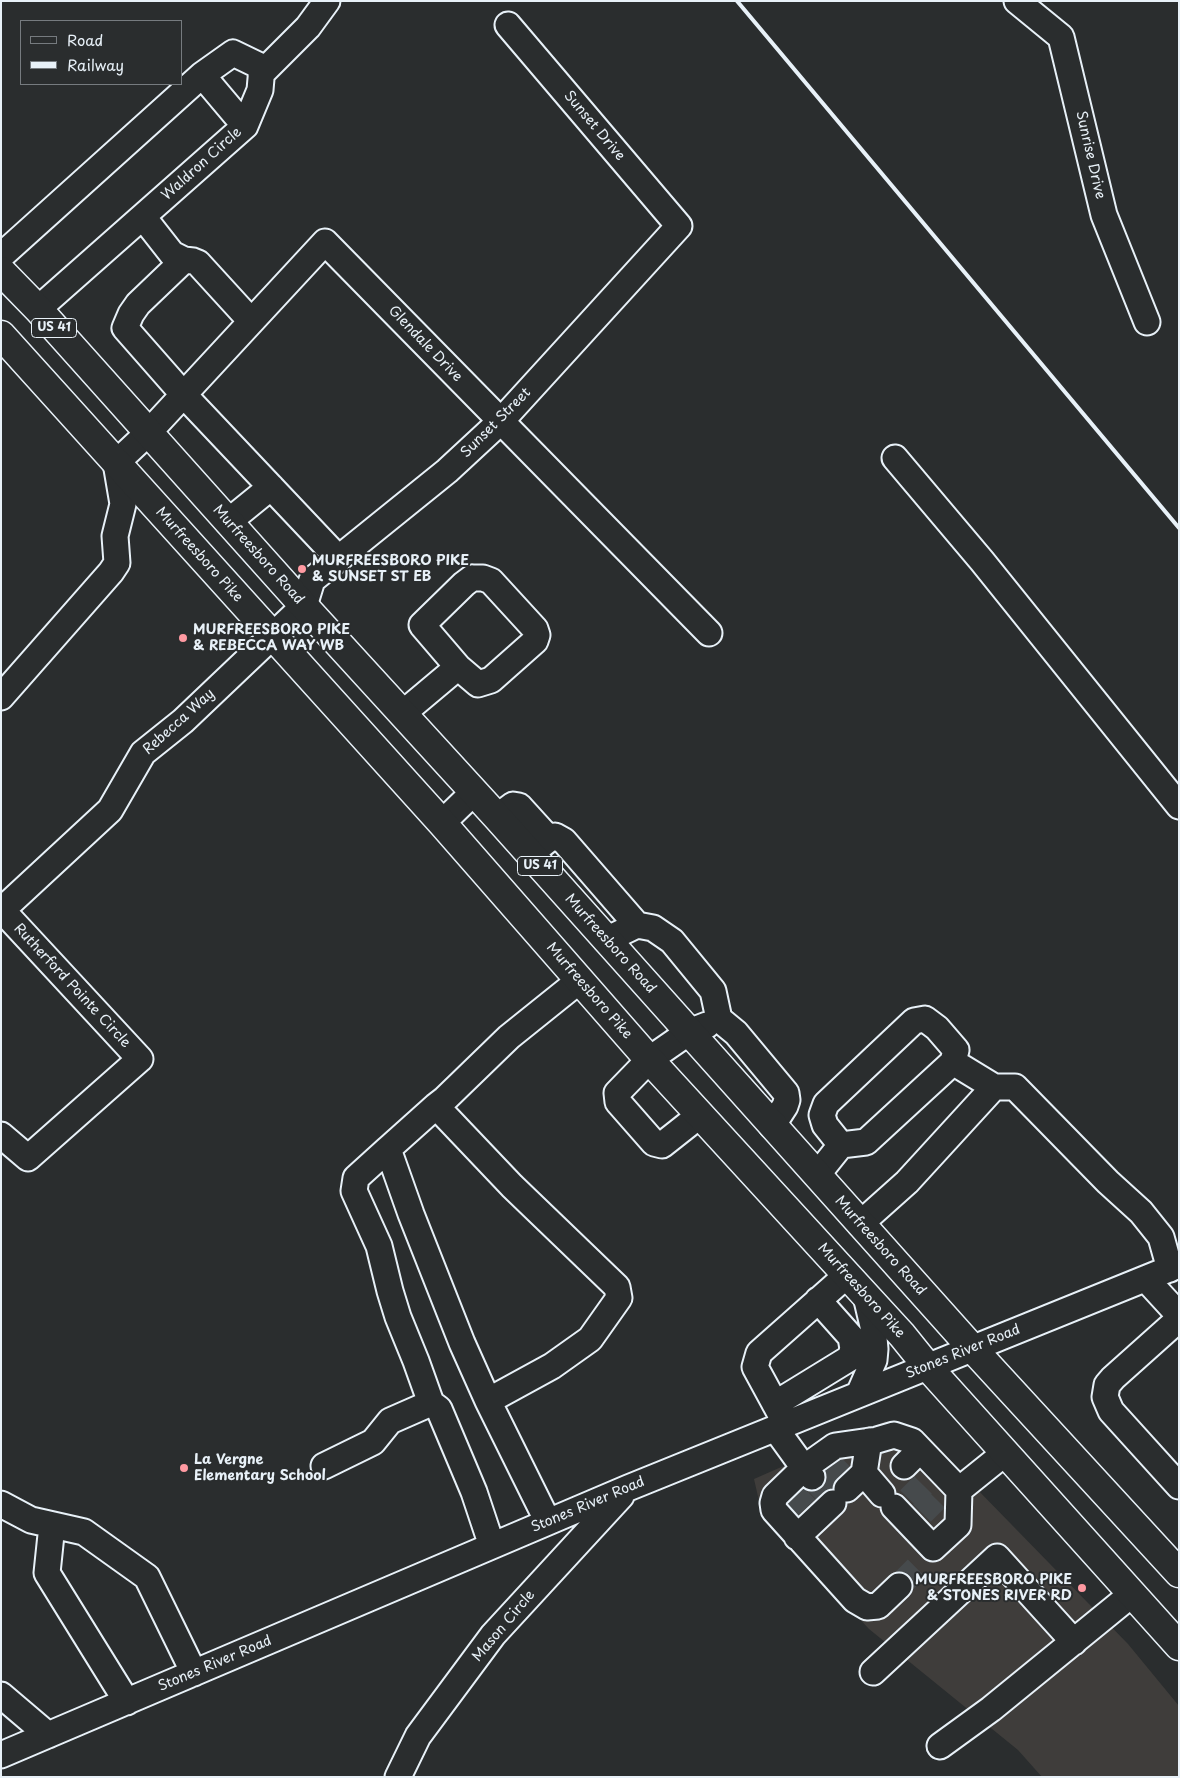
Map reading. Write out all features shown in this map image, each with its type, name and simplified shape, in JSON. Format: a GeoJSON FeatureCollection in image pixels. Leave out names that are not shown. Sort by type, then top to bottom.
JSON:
{"type":"FeatureCollection","features":[{"type":"Feature","properties":{"kind":"main road","name":"Murfreesboro Road"},"geometry":{"type":"LineString","coordinates":[[1,271],[38,309],[228,522],[497,817],[539,846],[606,940],[972,1348],[1178,1571]]}},
{"type":"Feature","properties":{"kind":"main road","name":"Murfreesboro Pike"},"geometry":{"type":"LineString","coordinates":[[1,335],[442,823],[700,1115],[866,1296],[1179,1646]]}},
{"type":"Feature","properties":{"kind":"street"},"geometry":{"type":"LineString","coordinates":[[261,74],[308,27],[327,1]]}},
{"type":"Feature","properties":{"kind":"street","name":"Sunrise Drive"},"geometry":{"type":"LineString","coordinates":[[1017,1],[1061,37],[1104,215],[1147,322]]}},
{"type":"Feature","properties":{"kind":"street","name":"Sunset Drive"},"geometry":{"type":"LineString","coordinates":[[508,25],[680,226]]}},
{"type":"Feature","properties":{"kind":"street"},"geometry":{"type":"LineString","coordinates":[[1,256],[202,75],[233,53],[262,67],[261,74]]}},
{"type":"Feature","properties":{"kind":"street","name":"Waldron Circle"},"geometry":{"type":"LineString","coordinates":[[38,309],[245,126],[260,90],[261,74]]}},
{"type":"Feature","properties":{"kind":"street"},"geometry":{"type":"LineString","coordinates":[[202,75],[245,126]]}},
{"type":"Feature","properties":{"kind":"street"},"geometry":{"type":"LineString","coordinates":[[143,217],[172,254],[184,260],[198,263],[251,320]]}},
{"type":"Feature","properties":{"kind":"street","name":"Sunset Street"},"geometry":{"type":"LineString","coordinates":[[304,606],[312,580],[448,471],[501,422],[680,226]]}},
{"type":"Feature","properties":{"kind":"street","name":"Glendale Drive"},"geometry":{"type":"LineString","coordinates":[[116,463],[148,432],[325,242],[709,633]]}},
{"type":"Feature","properties":{"kind":"street"},"geometry":{"type":"LineString","coordinates":[[184,260],[138,304],[130,314],[125,328],[183,394],[339,559]]}},
{"type":"Feature","properties":{"kind":"street"},"geometry":{"type":"LineString","coordinates":[[894,458],[982,560],[1179,806]]}},
{"type":"Feature","properties":{"kind":"street"},"geometry":{"type":"LineString","coordinates":[[1,697],[112,572],[116,563],[115,536],[123,504],[116,463]]}},
{"type":"Feature","properties":{"kind":"street"},"geometry":{"type":"LineString","coordinates":[[228,522],[270,487]]}},
{"type":"Feature","properties":{"kind":"street"},"geometry":{"type":"LineString","coordinates":[[472,578],[483,578],[491,581],[535,629],[537,635],[535,641],[491,680],[478,684],[458,667],[422,625],[464,584],[472,578]]}},
{"type":"Feature","properties":{"kind":"street","name":"Rebecca Way"},"geometry":{"type":"LineString","coordinates":[[2,910],[110,810],[143,753],[183,721],[304,606]]}},
{"type":"Feature","properties":{"kind":"street"},"geometry":{"type":"LineString","coordinates":[[402,714],[458,667]]}},
{"type":"Feature","properties":{"kind":"street"},"geometry":{"type":"LineString","coordinates":[[442,823],[474,792]]}},
{"type":"Feature","properties":{"kind":"street"},"geometry":{"type":"LineString","coordinates":[[539,846],[555,836],[564,841],[637,925]]}},
{"type":"Feature","properties":{"kind":"street","name":"Rutherford Pointe Circle"},"geometry":{"type":"LineString","coordinates":[[1,1136],[28,1158],[140,1059],[2,910]]}},
{"type":"Feature","properties":{"kind":"street"},"geometry":{"type":"LineString","coordinates":[[606,940],[637,925],[653,928],[672,941],[712,991],[719,1019],[736,1033],[786,1093],[787,1100],[785,1106],[772,1126]]}},
{"type":"Feature","properties":{"kind":"street"},"geometry":{"type":"LineString","coordinates":[[494,1545],[439,1409],[431,1403],[398,1317],[379,1246],[354,1191],[356,1178],[509,1037],[580,980]]}},
{"type":"Feature","properties":{"kind":"street"},"geometry":{"type":"LineString","coordinates":[[700,1115],[662,1145],[654,1143],[618,1102],[617,1093],[650,1059],[689,1032],[719,1019]]}},
{"type":"Feature","properties":{"kind":"street"},"geometry":{"type":"LineString","coordinates":[[817,1175],[841,1145],[866,1142],[954,1062],[956,1050],[938,1028],[925,1019],[914,1021],[826,1104],[822,1115],[825,1125],[841,1145]]}},
{"type":"Feature","properties":{"kind":"street"},"geometry":{"type":"LineString","coordinates":[[954,1062],[994,1087],[1015,1087],[1108,1182],[1142,1212],[1161,1237],[1175,1267]]}},
{"type":"Feature","properties":{"kind":"street"},"geometry":{"type":"LineString","coordinates":[[860,1224],[907,1182],[994,1087]]}},
{"type":"Feature","properties":{"kind":"street"},"geometry":{"type":"LineString","coordinates":[[436,1106],[512,1186],[617,1286],[619,1298],[590,1338],[552,1366],[488,1401]]}},
{"type":"Feature","properties":{"kind":"street"},"geometry":{"type":"LineString","coordinates":[[388,1149],[411,1214],[488,1401],[548,1522]]}},
{"type":"Feature","properties":{"kind":"street","name":"Stones River Road"},"geometry":{"type":"LineString","coordinates":[[1,1755],[628,1488],[778,1418],[859,1394],[1175,1267]]}},
{"type":"Feature","properties":{"kind":"street"},"geometry":{"type":"LineString","coordinates":[[797,1537],[872,1488],[912,1442],[894,1435],[835,1446],[872,1488],[926,1556],[958,1525],[872,1488],[778,1418],[755,1367],[759,1354],[846,1274]]}},
{"type":"Feature","properties":{"kind":"street"},"geometry":{"type":"LineString","coordinates":[[1146,1279],[1179,1315]]}},
{"type":"Feature","properties":{"kind":"street"},"geometry":{"type":"LineString","coordinates":[[859,1394],[874,1360],[876,1349],[866,1296]]}},
{"type":"Feature","properties":{"kind":"street"},"geometry":{"type":"LineString","coordinates":[[778,1418],[850,1358],[853,1348],[851,1337],[818,1300]]}},
{"type":"Feature","properties":{"kind":"street"},"geometry":{"type":"LineString","coordinates":[[1179,1320],[1107,1385],[1105,1397],[1111,1411],[1179,1486]]}},
{"type":"Feature","properties":{"kind":"street"},"geometry":{"type":"LineString","coordinates":[[324,1466],[373,1442],[390,1421],[431,1403]]}},
{"type":"Feature","properties":{"kind":"street"},"geometry":{"type":"LineString","coordinates":[[869,1441],[872,1488]]}},
{"type":"Feature","properties":{"kind":"street"},"geometry":{"type":"LineString","coordinates":[[898,1586],[878,1606],[867,1607],[855,1600],[774,1510],[775,1496],[872,1488],[1005,1453]]}},
{"type":"Feature","properties":{"kind":"street","name":"Mason Circle"},"geometry":{"type":"LineString","coordinates":[[398,1777],[418,1736],[493,1635],[628,1488]]}},
{"type":"Feature","properties":{"kind":"street"},"geometry":{"type":"LineString","coordinates":[[1,1504],[31,1520],[84,1532],[147,1577],[194,1673]]}},
{"type":"Feature","properties":{"kind":"street"},"geometry":{"type":"LineString","coordinates":[[52,1525],[47,1573],[127,1702]]}},
{"type":"Feature","properties":{"kind":"street"},"geometry":{"type":"LineString","coordinates":[[873,1672],[996,1557],[1074,1642]]}},
{"type":"Feature","properties":{"kind":"street"},"geometry":{"type":"LineString","coordinates":[[940,1746],[991,1709],[1132,1594]]}},
{"type":"Feature","properties":{"kind":"street"},"geometry":{"type":"LineString","coordinates":[[1,1695],[48,1735]]}},
{"type":"Feature","properties":{"kind":"shaded area"},"geometry":{"type":"Polygon","coordinates":[[[886,1421],[914,1430],[934,1445],[1128,1644],[1179,1706],[1179,1777],[1042,1777],[1018,1750],[869,1629],[762,1514],[754,1479],[886,1421]]]}},
{"type":"Feature","properties":{"kind":"tunnel"},"geometry":{"type":"LineString","coordinates":[[828,1462],[841,1475]]}},
{"type":"Feature","properties":{"kind":"tunnel"},"geometry":{"type":"LineString","coordinates":[[812,1477],[835,1501]]}},
{"type":"Feature","properties":{"kind":"tunnel"},"geometry":{"type":"LineString","coordinates":[[909,1499],[923,1485]]}},
{"type":"Feature","properties":{"kind":"tunnel"},"geometry":{"type":"LineString","coordinates":[[794,1495],[806,1508]]}},
{"type":"Feature","properties":{"kind":"tunnel"},"geometry":{"type":"LineString","coordinates":[[922,1513],[936,1499]]}},
{"type":"Feature","properties":{"kind":"tunnel"},"geometry":{"type":"LineString","coordinates":[[899,1586],[920,1565]]}},
{"type":"Feature","properties":{"kind":"railway"},"geometry":{"type":"LineString","coordinates":[[737,1],[1179,528]]}},
{"type":"Feature","properties":{"kind":"place","name":"MURFREESBORO PIKE & SUNSET ST EB"},"geometry":{"type":"Point","coordinates":[302,569]}},
{"type":"Feature","properties":{"kind":"place","name":"MURFREESBORO PIKE & REBECCA WAY WB"},"geometry":{"type":"Point","coordinates":[183,638]}},
{"type":"Feature","properties":{"kind":"place","name":"La Vergne Elementary School"},"geometry":{"type":"Point","coordinates":[184,1468]}},
{"type":"Feature","properties":{"kind":"place","name":"MURFREESBORO PIKE & STONES RIVER RD"},"geometry":{"type":"Point","coordinates":[1082,1588]}}]}
